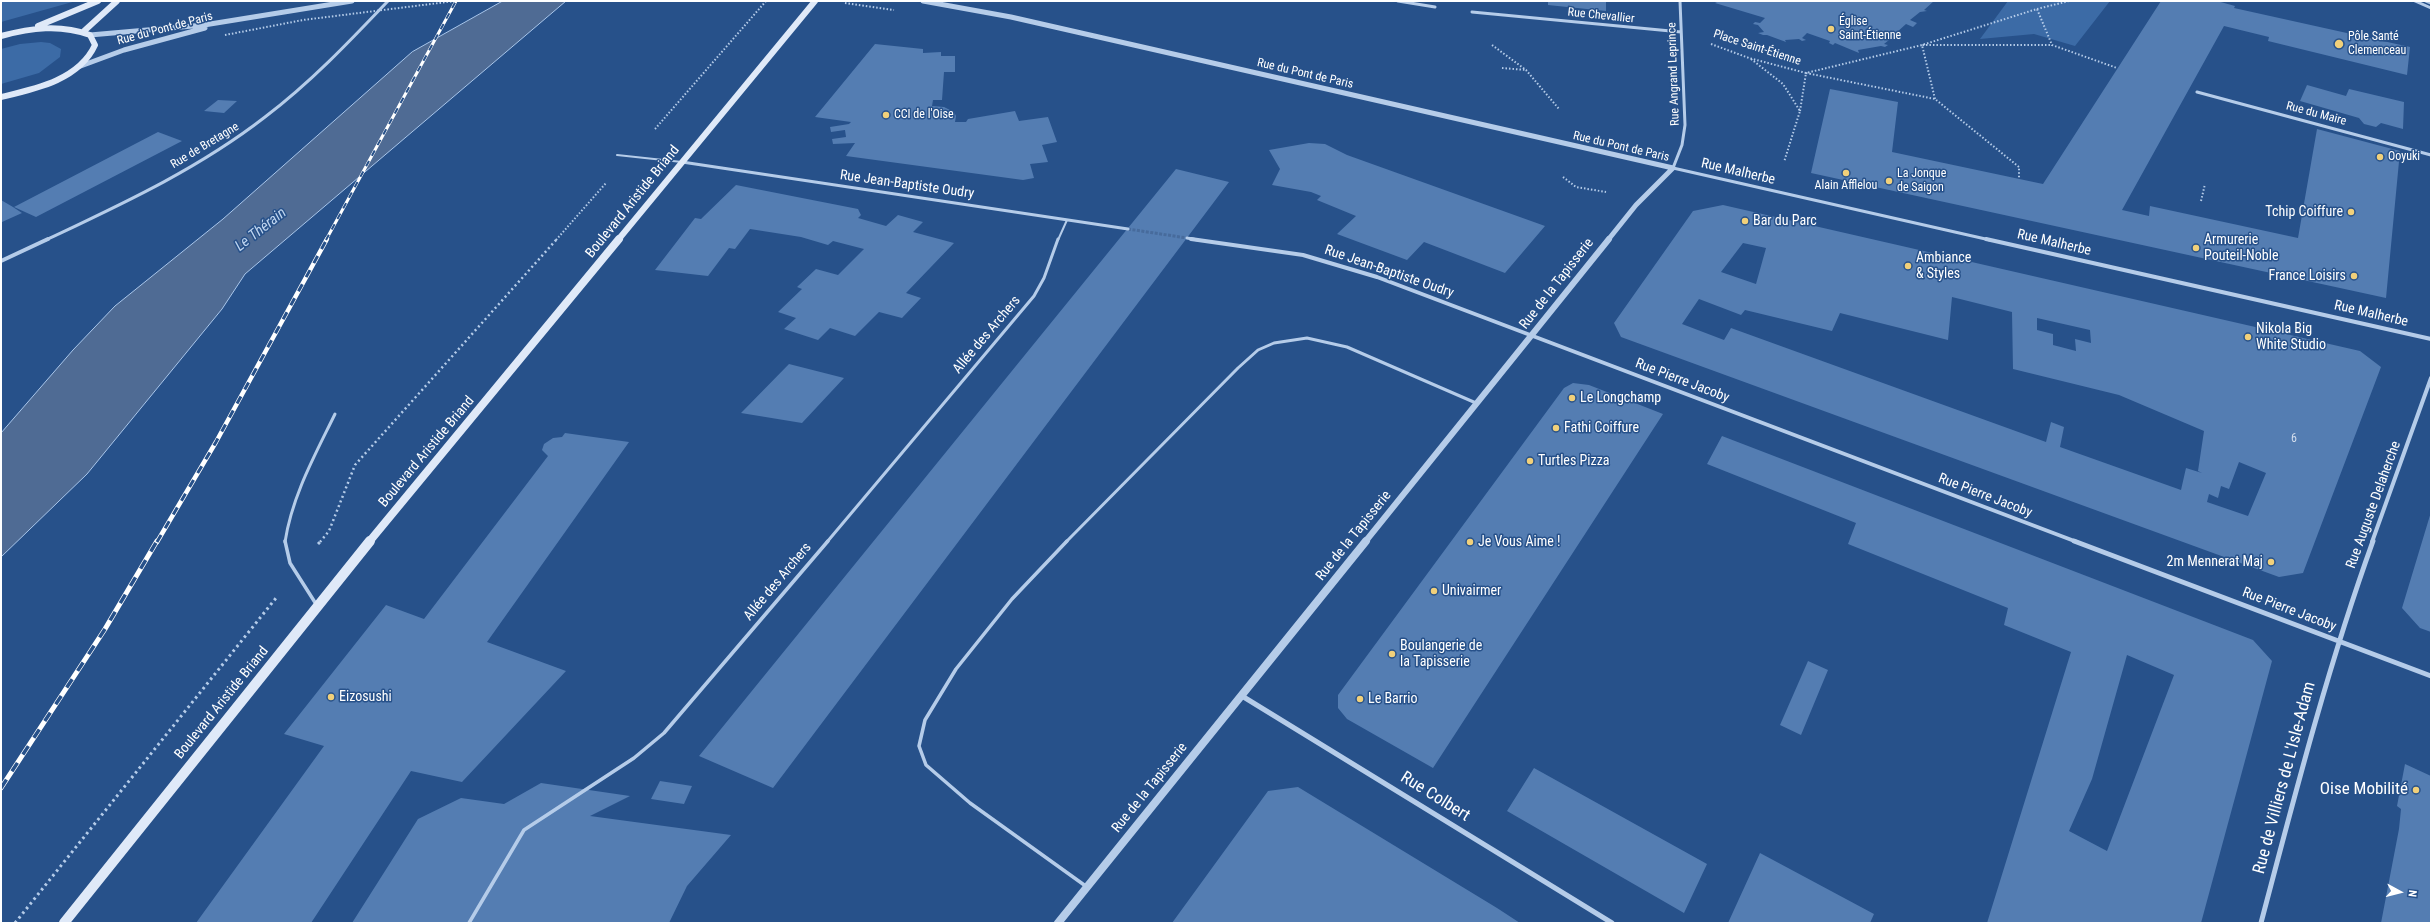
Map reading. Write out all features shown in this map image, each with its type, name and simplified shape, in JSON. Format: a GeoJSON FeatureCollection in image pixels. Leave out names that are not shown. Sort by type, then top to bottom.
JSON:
{"type":"FeatureCollection","features":[{"type":"Feature","properties":{"kind":"main road"},"geometry":{"type":"LineString","coordinates":[[27,30],[98,1]]}},
{"type":"Feature","properties":{"kind":"main road"},"geometry":{"type":"LineString","coordinates":[[83,32],[117,1]]}},
{"type":"Feature","properties":{"kind":"main road","name":"Boulevard Aristide Briand"},"geometry":{"type":"LineString","coordinates":[[64,923],[317,606],[815,1]]}},
{"type":"Feature","properties":{"kind":"main road"},"geometry":{"type":"LineString","coordinates":[[1,36],[27,30],[55,28],[83,32],[90,35],[94,41],[94,49],[89,58],[78,67],[44,85],[1,97]]}},
{"type":"Feature","properties":{"kind":"street"},"geometry":{"type":"LineString","coordinates":[[234,20],[352,1]]}},
{"type":"Feature","properties":{"kind":"street","name":"Rue de Bretagne"},"geometry":{"type":"LineString","coordinates":[[1,261],[155,185],[223,147],[292,96],[388,1]]}},
{"type":"Feature","properties":{"kind":"street","name":"Rue du Pont de Paris"},"geometry":{"type":"LineString","coordinates":[[922,1],[1019,19],[1673,168]]}},
{"type":"Feature","properties":{"kind":"street"},"geometry":{"type":"LineString","coordinates":[[1398,1],[1435,7]]}},
{"type":"Feature","properties":{"kind":"street","name":"Rue Angrand Leprince"},"geometry":{"type":"LineString","coordinates":[[1673,168],[1682,145],[1685,126],[1680,1]]}},
{"type":"Feature","properties":{"kind":"street"},"geometry":{"type":"LineString","coordinates":[[2415,1],[2431,8]]}},
{"type":"Feature","properties":{"kind":"street"},"geometry":{"type":"LineString","coordinates":[[2426,1],[2431,3]]}},
{"type":"Feature","properties":{"kind":"street","name":"Rue Chevallier"},"geometry":{"type":"LineString","coordinates":[[1472,12],[1681,32]]}},
{"type":"Feature","properties":{"kind":"street","name":"Rue du Pont de Paris"},"geometry":{"type":"LineString","coordinates":[[90,35],[134,33],[234,20]]}},
{"type":"Feature","properties":{"kind":"street","name":"Rue du Pont de Paris"},"geometry":{"type":"LineString","coordinates":[[78,67],[124,50],[234,20]]}},
{"type":"Feature","properties":{"kind":"street","name":"Rue du Maire"},"geometry":{"type":"LineString","coordinates":[[2197,92],[2431,154]]}},
{"type":"Feature","properties":{"kind":"street","name":"Rue Jean-Baptiste Oudry"},"geometry":{"type":"LineString","coordinates":[[682,162],[1128,229]]}},
{"type":"Feature","properties":{"kind":"street","name":"Rue Malherbe"},"geometry":{"type":"LineString","coordinates":[[1673,168],[2431,339]]}},
{"type":"Feature","properties":{"kind":"street","name":"Rue de la Tapisserie"},"geometry":{"type":"LineString","coordinates":[[1058,923],[1642,198],[1673,168]]}},
{"type":"Feature","properties":{"kind":"street","name":"Rue Jean-Baptiste Oudry"},"geometry":{"type":"LineString","coordinates":[[1187,238],[1303,255],[1328,261],[1377,277],[1532,336]]}},
{"type":"Feature","properties":{"kind":"street","name":"Rue Pierre Jacoby"},"geometry":{"type":"LineString","coordinates":[[1532,336],[2431,676]]}},
{"type":"Feature","properties":{"kind":"street","name":"Rue Auguste Delaherche"},"geometry":{"type":"LineString","coordinates":[[2338,640],[2431,378]]}},
{"type":"Feature","properties":{"kind":"street","name":"Rue de Villiers de L'Isle-Adam"},"geometry":{"type":"LineString","coordinates":[[2261,923],[2321,696],[2338,640]]}},
{"type":"Feature","properties":{"kind":"street","name":"Rue Colbert"},"geometry":{"type":"LineString","coordinates":[[1242,696],[1612,923]]}},
{"type":"Feature","properties":{"kind":"lane"},"geometry":{"type":"LineString","coordinates":[[617,155],[682,162]]}},
{"type":"Feature","properties":{"kind":"lane","name":"Allée des Archers"},"geometry":{"type":"LineString","coordinates":[[469,923],[524,830],[634,758],[664,733],[681,715],[1034,296],[1049,269],[1060,233],[1067,220]]}},
{"type":"Feature","properties":{"kind":"lane"},"geometry":{"type":"LineString","coordinates":[[1087,887],[970,803],[926,765],[919,746],[925,720],[940,694],[956,669],[1012,599],[1108,497],[1258,350],[1274,343],[1307,338],[1347,348],[1477,404]]}},
{"type":"Feature","properties":{"kind":"lane"},"geometry":{"type":"LineString","coordinates":[[317,606],[287,557],[285,540],[300,490],[335,414]]}},
{"type":"Feature","properties":{"kind":"path"},"geometry":{"type":"LineString","coordinates":[[224,35],[303,20],[455,1]]}},
{"type":"Feature","properties":{"kind":"path"},"geometry":{"type":"LineString","coordinates":[[15,923],[261,620],[295,572],[329,531],[355,465],[766,1]]}},
{"type":"Feature","properties":{"kind":"path","name":"Place Saint-Étienne"},"geometry":{"type":"LineString","coordinates":[[1681,32],[1749,58],[1806,73],[1922,45],[2037,9],[2069,1]]}},
{"type":"Feature","properties":{"kind":"path"},"geometry":{"type":"LineString","coordinates":[[844,3],[895,10]]}},
{"type":"Feature","properties":{"kind":"path"},"geometry":{"type":"LineString","coordinates":[[2037,9],[2052,45]]}},
{"type":"Feature","properties":{"kind":"path"},"geometry":{"type":"LineString","coordinates":[[1487,42],[1526,70],[1560,110]]}},
{"type":"Feature","properties":{"kind":"path"},"geometry":{"type":"LineString","coordinates":[[1922,45],[1935,99]]}},
{"type":"Feature","properties":{"kind":"path","name":"Place Saint-Étienne"},"geometry":{"type":"LineString","coordinates":[[1922,45],[2052,45],[2117,68]]}},
{"type":"Feature","properties":{"kind":"path"},"geometry":{"type":"LineString","coordinates":[[1749,58],[1783,84],[1800,111]]}},
{"type":"Feature","properties":{"kind":"path"},"geometry":{"type":"LineString","coordinates":[[1502,68],[1526,70]]}},
{"type":"Feature","properties":{"kind":"path"},"geometry":{"type":"LineString","coordinates":[[1774,191],[1800,111],[1806,73],[1935,99],[2019,167],[2019,179]]}},
{"type":"Feature","properties":{"kind":"path"},"geometry":{"type":"LineString","coordinates":[[1562,176],[1576,187],[1642,198]]}},
{"type":"Feature","properties":{"kind":"path"},"geometry":{"type":"LineString","coordinates":[[2201,202],[2204,184]]}},
{"type":"Feature","properties":{"kind":"shaded area"},"geometry":{"type":"Polygon","coordinates":[[[1,1],[76,1],[1,22],[1,1]]]}},
{"type":"Feature","properties":{"kind":"shaded area"},"geometry":{"type":"Polygon","coordinates":[[[2008,1],[2110,1],[2075,46],[2034,34],[1980,39],[2008,1]]]}},
{"type":"Feature","properties":{"kind":"shaded area"},"geometry":{"type":"Polygon","coordinates":[[[41,42],[50,43],[61,49],[60,57],[39,73],[1,84],[1,49],[20,44],[41,42]]]}},
{"type":"Feature","properties":{"kind":"water","name":"Le Thérain"},"geometry":{"type":"Polygon","coordinates":[[[503,1],[566,1],[245,274],[222,309],[87,474],[1,557],[1,433],[73,350],[115,306],[223,219],[412,52],[503,1]]]}},
{"type":"Feature","properties":{"kind":"building"},"geometry":{"type":"Polygon","coordinates":[[[1548,1],[1606,1],[1606,11],[1548,5],[1548,1]]]}},
{"type":"Feature","properties":{"kind":"building","name":"Église Saint-Étienne"},"geometry":{"type":"Polygon","coordinates":[[[1719,1],[1934,1],[1924,10],[1927,11],[1920,12],[1910,20],[1917,23],[1913,27],[1906,24],[1896,33],[1902,36],[1900,38],[1894,36],[1884,44],[1888,45],[1885,47],[1881,46],[1858,50],[1859,53],[1835,43],[1833,45],[1829,43],[1830,41],[1807,33],[1802,38],[1806,40],[1785,40],[1786,42],[1763,35],[1758,33],[1764,32],[1758,25],[1753,24],[1755,22],[1760,23],[1765,18],[1715,3],[1719,1]]]}},
{"type":"Feature","properties":{"kind":"building"},"geometry":{"type":"Polygon","coordinates":[[[2161,1],[2217,1],[2235,6],[2234,8],[2410,47],[2407,75],[2268,41],[2269,37],[2224,26],[2122,210],[2149,216],[2150,206],[2298,238],[2317,129],[2400,151],[2386,298],[1811,173],[1830,89],[1898,102],[1892,152],[2043,184],[2161,1]]]}},
{"type":"Feature","properties":{"kind":"building","name":"CCI de l'Oise"},"geometry":{"type":"Polygon","coordinates":[[[875,44],[923,49],[923,53],[941,52],[941,56],[955,56],[955,72],[944,72],[942,100],[933,100],[932,106],[944,107],[954,112],[956,116],[955,122],[966,122],[968,119],[1015,111],[1019,121],[1048,117],[1057,142],[1042,145],[1048,162],[1030,164],[1034,178],[1023,180],[846,156],[855,143],[833,144],[832,139],[846,137],[845,130],[831,132],[830,127],[849,124],[851,122],[815,117],[875,44]]]}},
{"type":"Feature","properties":{"kind":"building"},"geometry":{"type":"Polygon","coordinates":[[[2307,85],[2346,96],[2349,89],[2404,102],[2403,129],[2381,123],[2376,127],[2364,124],[2359,118],[2300,101],[2307,85]]]}},
{"type":"Feature","properties":{"kind":"building"},"geometry":{"type":"Polygon","coordinates":[[[218,100],[237,101],[224,113],[204,111],[218,100]]]}},
{"type":"Feature","properties":{"kind":"building"},"geometry":{"type":"Polygon","coordinates":[[[158,132],[182,141],[36,217],[14,207],[158,132]]]}},
{"type":"Feature","properties":{"kind":"building"},"geometry":{"type":"Polygon","coordinates":[[[1309,143],[1325,144],[1347,155],[1545,226],[1505,273],[1424,242],[1407,260],[1337,234],[1356,216],[1317,200],[1321,196],[1311,192],[1272,185],[1280,169],[1269,150],[1309,143]]]}},
{"type":"Feature","properties":{"kind":"building"},"geometry":{"type":"Polygon","coordinates":[[[1176,169],[1229,182],[773,788],[699,756],[1176,169]]]}},
{"type":"Feature","properties":{"kind":"building"},"geometry":{"type":"Polygon","coordinates":[[[736,185],[858,209],[861,215],[858,218],[886,226],[898,215],[923,222],[913,232],[954,243],[906,293],[921,298],[902,318],[879,312],[855,336],[830,328],[818,340],[784,329],[796,318],[778,312],[802,289],[797,287],[816,269],[838,275],[864,249],[833,241],[828,245],[801,237],[750,229],[735,249],[729,248],[708,276],[655,270],[695,218],[701,219],[736,185]]]}},
{"type":"Feature","properties":{"kind":"building"},"geometry":{"type":"Polygon","coordinates":[[[1,200],[13,207],[22,213],[2,222],[1,200]]]}},
{"type":"Feature","properties":{"kind":"building"},"geometry":{"type":"Polygon","coordinates":[[[1723,205],[2360,351],[2381,367],[2303,573],[2279,577],[1621,337],[1614,323],[1693,211],[1723,205]],[[1743,243],[1721,272],[1756,284],[1766,248],[1743,243]],[[1952,297],[1948,340],[1840,313],[1832,331],[1745,310],[1741,315],[1699,299],[1682,324],[1724,340],[1731,328],[2046,442],[2051,422],[2064,427],[2060,447],[2181,490],[2186,468],[2202,473],[2198,471],[2204,431],[2119,395],[2013,369],[2012,312],[1952,297]],[[2037,318],[2037,330],[2053,334],[2053,345],[2076,351],[2075,339],[2091,343],[2090,330],[2037,318]],[[2239,462],[2229,489],[2221,486],[2218,498],[2209,494],[2207,502],[2248,516],[2266,473],[2239,462]]]}},
{"type":"Feature","properties":{"kind":"building"},"geometry":{"type":"Polygon","coordinates":[[[789,364],[844,378],[802,423],[741,413],[789,364]]]}},
{"type":"Feature","properties":{"kind":"building"},"geometry":{"type":"Polygon","coordinates":[[[1573,383],[1589,385],[1663,414],[1433,768],[1347,719],[1338,708],[1338,695],[1564,388],[1573,383]]]}},
{"type":"Feature","properties":{"kind":"building"},"geometry":{"type":"Polygon","coordinates":[[[565,433],[629,442],[487,642],[566,671],[462,782],[411,771],[311,923],[196,923],[324,746],[284,734],[386,605],[424,619],[548,456],[542,450],[544,444],[553,438],[562,437],[565,433]]]}},
{"type":"Feature","properties":{"kind":"building"},"geometry":{"type":"Polygon","coordinates":[[[1722,436],[2253,640],[2272,661],[2201,923],[1987,923],[2071,652],[2004,625],[2008,608],[1848,544],[1856,523],[1707,464],[1722,436]],[[2127,655],[2092,779],[2069,831],[2107,851],[2174,675],[2127,655]]]}},
{"type":"Feature","properties":{"kind":"building"},"geometry":{"type":"Polygon","coordinates":[[[2431,512],[2431,632],[2420,628],[2402,608],[2431,512]]]}},
{"type":"Feature","properties":{"kind":"building"},"geometry":{"type":"Polygon","coordinates":[[[1808,661],[1828,670],[1801,735],[1780,725],[1808,661]]]}},
{"type":"Feature","properties":{"kind":"building"},"geometry":{"type":"Polygon","coordinates":[[[2405,764],[2431,776],[2431,923],[2381,923],[2399,829],[2401,809],[2397,806],[2405,764]]]}},
{"type":"Feature","properties":{"kind":"building"},"geometry":{"type":"Polygon","coordinates":[[[1534,768],[1707,864],[1684,913],[1507,811],[1534,768]]]}},
{"type":"Feature","properties":{"kind":"building"},"geometry":{"type":"Polygon","coordinates":[[[660,781],[692,786],[684,804],[651,799],[660,781]]]}},
{"type":"Feature","properties":{"kind":"building"},"geometry":{"type":"Polygon","coordinates":[[[541,783],[630,796],[590,816],[731,835],[687,886],[669,923],[352,923],[418,819],[461,798],[504,804],[541,783]]]}},
{"type":"Feature","properties":{"kind":"building"},"geometry":{"type":"Polygon","coordinates":[[[1298,787],[1520,923],[1172,923],[1268,791],[1298,787]]]}},
{"type":"Feature","properties":{"kind":"building"},"geometry":{"type":"Polygon","coordinates":[[[1760,853],[1874,914],[1870,923],[1728,923],[1760,853]]]}},
{"type":"Feature","properties":{"kind":"tunnel"},"geometry":{"type":"LineString","coordinates":[[1128,229],[1187,238]]}},
{"type":"Feature","properties":{"kind":"railway"},"geometry":{"type":"LineString","coordinates":[[326,240],[456,1]]}},
{"type":"Feature","properties":{"kind":"railway"},"geometry":{"type":"LineString","coordinates":[[157,542],[216,442],[327,239]]}},
{"type":"Feature","properties":{"kind":"railway"},"geometry":{"type":"LineString","coordinates":[[1,788],[105,629],[157,541]]}},
{"type":"Feature","properties":{"kind":"place","name":"Église Saint-Étienne"},"geometry":{"type":"Point","coordinates":[1831,29]}},
{"type":"Feature","properties":{"kind":"place","name":"Pôle Santé Clemenceau"},"geometry":{"type":"Point","coordinates":[2339,44]}},
{"type":"Feature","properties":{"kind":"place","name":"CCI de l'Oise"},"geometry":{"type":"Point","coordinates":[886,115]}},
{"type":"Feature","properties":{"kind":"place","name":"Ooyuki"},"geometry":{"type":"Point","coordinates":[2380,157]}},
{"type":"Feature","properties":{"kind":"place","name":"Alain Afflelou"},"geometry":{"type":"Point","coordinates":[1846,173]}},
{"type":"Feature","properties":{"kind":"place","name":"La Jonque de Saigon"},"geometry":{"type":"Point","coordinates":[1889,181]}},
{"type":"Feature","properties":{"kind":"place","name":"Tchip Coiffure"},"geometry":{"type":"Point","coordinates":[2351,212]}},
{"type":"Feature","properties":{"kind":"place","name":"Bar du Parc"},"geometry":{"type":"Point","coordinates":[1745,221]}},
{"type":"Feature","properties":{"kind":"place","name":"Armurerie Pouteil-Noble"},"geometry":{"type":"Point","coordinates":[2196,248]}},
{"type":"Feature","properties":{"kind":"place","name":"Ambiance & Styles"},"geometry":{"type":"Point","coordinates":[1908,266]}},
{"type":"Feature","properties":{"kind":"place","name":"France Loisirs"},"geometry":{"type":"Point","coordinates":[2354,276]}},
{"type":"Feature","properties":{"kind":"place","name":"Nikola Big White Studio"},"geometry":{"type":"Point","coordinates":[2248,337]}},
{"type":"Feature","properties":{"kind":"place","name":"Le Longchamp"},"geometry":{"type":"Point","coordinates":[1572,398]}},
{"type":"Feature","properties":{"kind":"place","name":"Fathi Coiffure"},"geometry":{"type":"Point","coordinates":[1556,428]}},
{"type":"Feature","properties":{"kind":"place","name":"Turtles Pizza"},"geometry":{"type":"Point","coordinates":[1530,461]}},
{"type":"Feature","properties":{"kind":"place","name":"Je Vous Aime !"},"geometry":{"type":"Point","coordinates":[1470,542]}},
{"type":"Feature","properties":{"kind":"place","name":"2m Mennerat Maj"},"geometry":{"type":"Point","coordinates":[2271,562]}},
{"type":"Feature","properties":{"kind":"place","name":"Univairmer"},"geometry":{"type":"Point","coordinates":[1434,591]}},
{"type":"Feature","properties":{"kind":"place","name":"Boulangerie de la Tapisserie"},"geometry":{"type":"Point","coordinates":[1392,654]}},
{"type":"Feature","properties":{"kind":"place","name":"Eizosushi"},"geometry":{"type":"Point","coordinates":[331,697]}},
{"type":"Feature","properties":{"kind":"place","name":"Le Barrio"},"geometry":{"type":"Point","coordinates":[1360,699]}},
{"type":"Feature","properties":{"kind":"place","name":"Oise Mobilité"},"geometry":{"type":"Point","coordinates":[2416,790]}}]}
